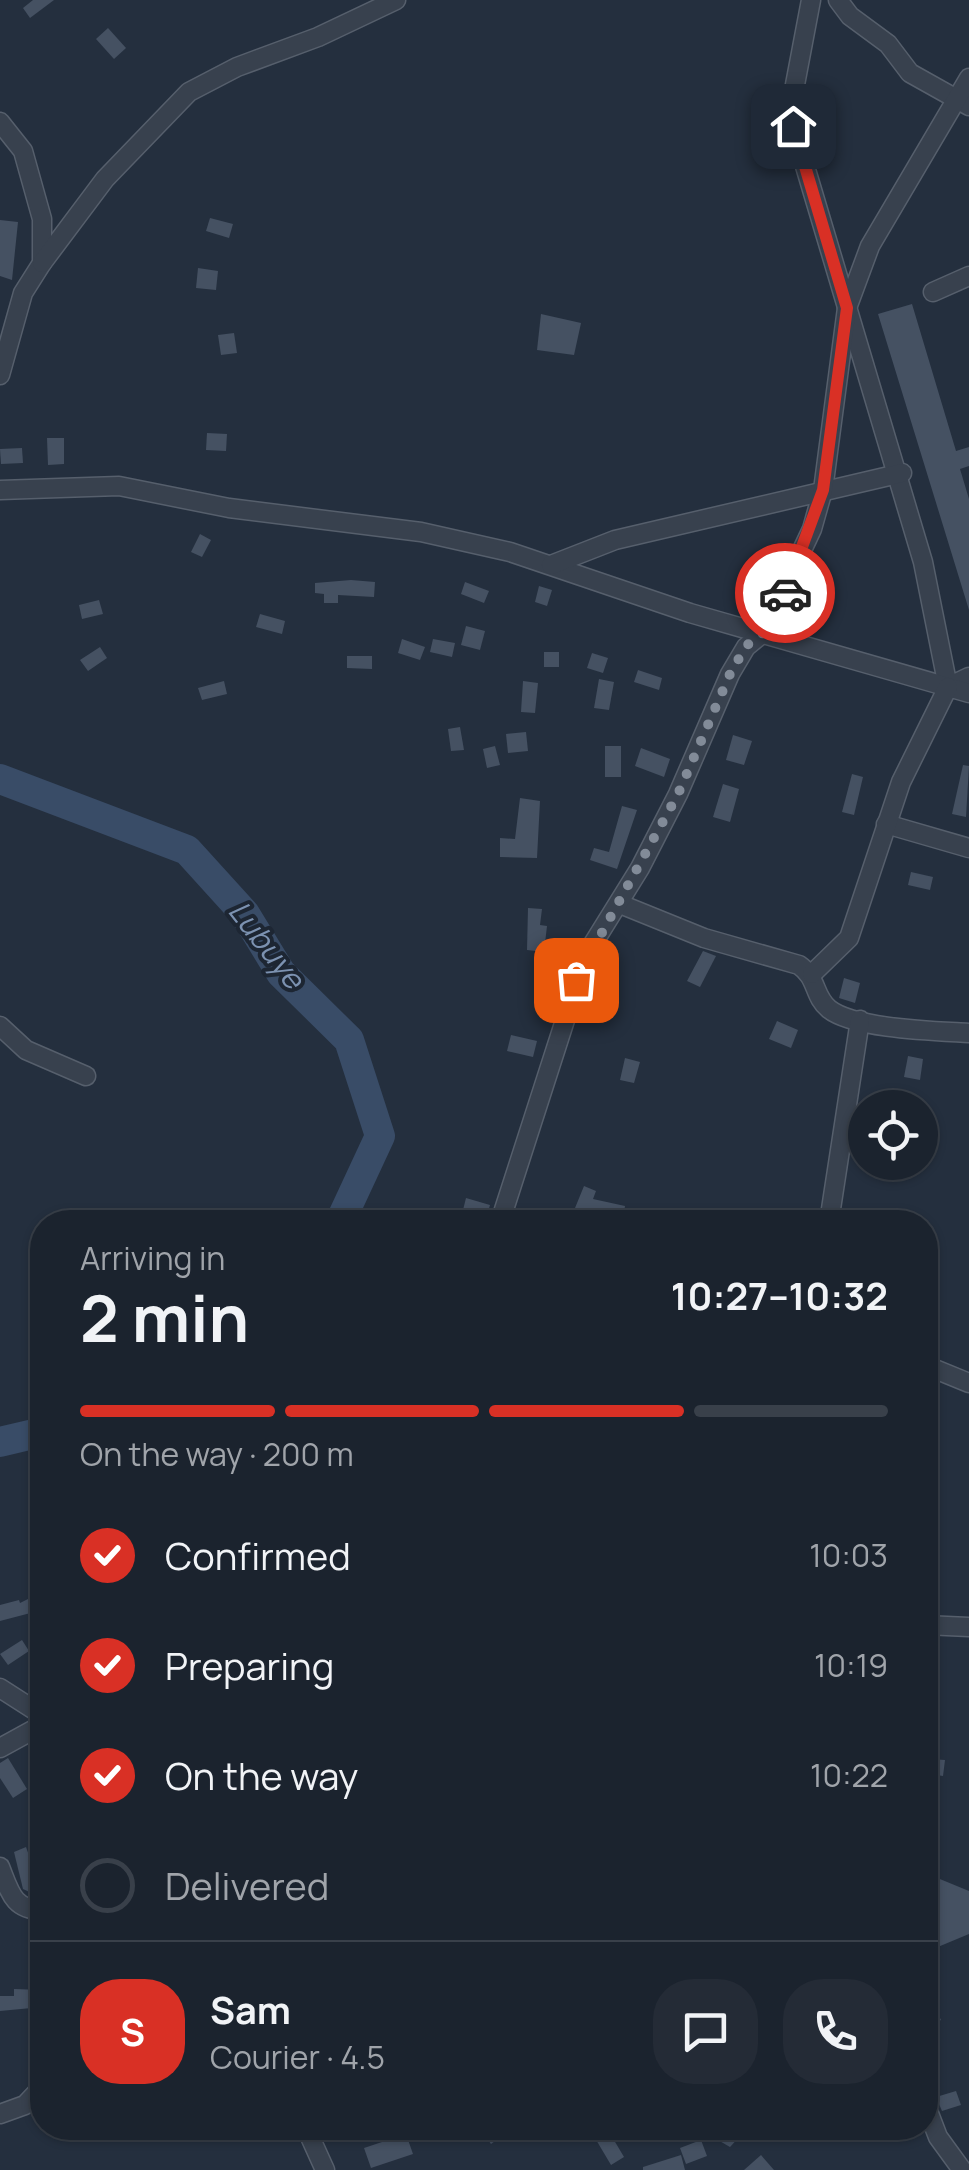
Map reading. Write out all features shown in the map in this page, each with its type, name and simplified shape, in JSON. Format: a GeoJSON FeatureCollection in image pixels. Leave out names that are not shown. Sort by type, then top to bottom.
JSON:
{"type":"FeatureCollection","features":[{"type":"Feature","properties":{"kind":"street"},"geometry":{"type":"LineString","coordinates":[[0,375],[24,292],[42,263],[105,179],[189,92],[237,66],[318,36],[396,0]]}},
{"type":"Feature","properties":{"kind":"street"},"geometry":{"type":"LineString","coordinates":[[812,0],[794,90],[793,126],[900,475],[923,562],[948,687]]}},
{"type":"Feature","properties":{"kind":"street"},"geometry":{"type":"LineString","coordinates":[[838,0],[850,16],[888,44],[910,73],[962,103]]}},
{"type":"Feature","properties":{"kind":"street"},"geometry":{"type":"LineString","coordinates":[[504,1210],[576,980],[599,931],[620,904],[678,794],[730,674],[746,646],[763,633],[791,581],[823,490],[847,308],[870,246],[962,103],[969,78]]}},
{"type":"Feature","properties":{"kind":"street"},"geometry":{"type":"LineString","coordinates":[[0,122],[22,151],[36,184],[42,218],[42,263]]}},
{"type":"Feature","properties":{"kind":"street"},"geometry":{"type":"LineString","coordinates":[[933,292],[969,276]]}},
{"type":"Feature","properties":{"kind":"street"},"geometry":{"type":"LineString","coordinates":[[551,565],[615,540],[900,475]]}},
{"type":"Feature","properties":{"kind":"street"},"geometry":{"type":"LineString","coordinates":[[0,490],[66,484],[119,486],[229,508],[421,532],[551,565],[763,633],[969,692]]}},
{"type":"Feature","properties":{"kind":"street"},"geometry":{"type":"LineString","coordinates":[[812,974],[849,938],[922,730],[948,687],[969,677]]}},
{"type":"Feature","properties":{"kind":"street"},"geometry":{"type":"LineString","coordinates":[[886,824],[969,848]]}},
{"type":"Feature","properties":{"kind":"street"},"geometry":{"type":"LineString","coordinates":[[620,904],[704,938],[799,965],[812,974],[819,998],[831,1012],[860,1020],[969,1033]]}},
{"type":"Feature","properties":{"kind":"street"},"geometry":{"type":"LineString","coordinates":[[831,1210],[860,1020]]}},
{"type":"Feature","properties":{"kind":"street"},"geometry":{"type":"LineString","coordinates":[[0,1026],[42,1060],[86,1076]]}},
{"type":"Feature","properties":{"kind":"street"},"geometry":{"type":"LineString","coordinates":[[938,1370],[969,1383]]}},
{"type":"Feature","properties":{"kind":"street"},"geometry":{"type":"LineString","coordinates":[[938,1626],[969,1628]]}},
{"type":"Feature","properties":{"kind":"street"},"geometry":{"type":"LineString","coordinates":[[0,1688],[30,1708]]}},
{"type":"Feature","properties":{"kind":"street"},"geometry":{"type":"LineString","coordinates":[[0,1748],[30,1732]]}},
{"type":"Feature","properties":{"kind":"street"},"geometry":{"type":"LineString","coordinates":[[0,1868],[14,1903],[30,1910]]}},
{"type":"Feature","properties":{"kind":"street"},"geometry":{"type":"LineString","coordinates":[[0,2114],[30,2099]]}},
{"type":"Feature","properties":{"kind":"street"},"geometry":{"type":"LineString","coordinates":[[938,2137],[965,2169]]}},
{"type":"Feature","properties":{"kind":"street"},"geometry":{"type":"LineString","coordinates":[[311,2140],[325,2170]]}},
{"type":"Feature","properties":{"kind":"building"},"geometry":{"type":"Polygon","coordinates":[[[33,0],[54,0],[30,18],[23,8],[33,0]]]}},
{"type":"Feature","properties":{"kind":"building"},"geometry":{"type":"Polygon","coordinates":[[[108,28],[126,48],[114,59],[96,39],[108,28]]]}},
{"type":"Feature","properties":{"kind":"building"},"geometry":{"type":"Polygon","coordinates":[[[210,218],[233,224],[229,238],[206,231],[210,218]]]}},
{"type":"Feature","properties":{"kind":"building"},"geometry":{"type":"Polygon","coordinates":[[[0,220],[18,222],[12,280],[0,276],[0,220]]]}},
{"type":"Feature","properties":{"kind":"building"},"geometry":{"type":"Polygon","coordinates":[[[198,268],[218,271],[216,290],[196,288],[198,268]]]}},
{"type":"Feature","properties":{"kind":"building"},"geometry":{"type":"Polygon","coordinates":[[[912,304],[956,451],[969,447],[969,466],[960,469],[969,499],[969,610],[878,314],[912,304]]]}},
{"type":"Feature","properties":{"kind":"building"},"geometry":{"type":"Polygon","coordinates":[[[541,314],[581,323],[574,355],[537,350],[541,314]]]}},
{"type":"Feature","properties":{"kind":"building"},"geometry":{"type":"Polygon","coordinates":[[[234,333],[237,353],[221,355],[218,335],[234,333]]]}},
{"type":"Feature","properties":{"kind":"building"},"geometry":{"type":"Polygon","coordinates":[[[207,433],[227,434],[226,451],[206,450],[207,433]]]}},
{"type":"Feature","properties":{"kind":"building"},"geometry":{"type":"Polygon","coordinates":[[[47,438],[64,438],[64,464],[48,465],[47,438]]]}},
{"type":"Feature","properties":{"kind":"building"},"geometry":{"type":"Polygon","coordinates":[[[22,448],[23,463],[1,464],[0,449],[22,448]]]}},
{"type":"Feature","properties":{"kind":"building"},"geometry":{"type":"Polygon","coordinates":[[[200,534],[211,540],[202,557],[191,552],[200,534]]]}},
{"type":"Feature","properties":{"kind":"building"},"geometry":{"type":"Polygon","coordinates":[[[375,582],[374,597],[338,595],[338,603],[324,603],[324,594],[315,593],[315,583],[375,582]]]}},
{"type":"Feature","properties":{"kind":"building"},"geometry":{"type":"Polygon","coordinates":[[[465,582],[489,591],[484,603],[461,594],[465,582]]]}},
{"type":"Feature","properties":{"kind":"building"},"geometry":{"type":"Polygon","coordinates":[[[539,586],[552,590],[547,606],[535,602],[539,586]]]}},
{"type":"Feature","properties":{"kind":"building"},"geometry":{"type":"Polygon","coordinates":[[[99,600],[103,614],[82,619],[79,605],[99,600]]]}},
{"type":"Feature","properties":{"kind":"building"},"geometry":{"type":"Polygon","coordinates":[[[260,614],[285,621],[282,634],[256,627],[260,614]]]}},
{"type":"Feature","properties":{"kind":"building"},"geometry":{"type":"Polygon","coordinates":[[[466,626],[485,631],[480,650],[461,645],[466,626]]]}},
{"type":"Feature","properties":{"kind":"building"},"geometry":{"type":"Polygon","coordinates":[[[402,639],[425,647],[420,660],[398,653],[402,639]]]}},
{"type":"Feature","properties":{"kind":"building"},"geometry":{"type":"Polygon","coordinates":[[[433,639],[455,643],[452,657],[430,652],[433,639]]]}},
{"type":"Feature","properties":{"kind":"building"},"geometry":{"type":"Polygon","coordinates":[[[100,647],[107,658],[88,671],[80,660],[100,647]]]}},
{"type":"Feature","properties":{"kind":"building"},"geometry":{"type":"Polygon","coordinates":[[[544,652],[559,652],[559,667],[544,667],[544,652]]]}},
{"type":"Feature","properties":{"kind":"building"},"geometry":{"type":"Polygon","coordinates":[[[592,653],[608,658],[603,673],[587,668],[592,653]]]}},
{"type":"Feature","properties":{"kind":"building"},"geometry":{"type":"Polygon","coordinates":[[[347,656],[372,656],[372,669],[347,668],[347,656]]]}},
{"type":"Feature","properties":{"kind":"building"},"geometry":{"type":"Polygon","coordinates":[[[638,670],[662,678],[659,690],[634,682],[638,670]]]}},
{"type":"Feature","properties":{"kind":"building"},"geometry":{"type":"Polygon","coordinates":[[[599,679],[614,682],[609,710],[594,708],[599,679]]]}},
{"type":"Feature","properties":{"kind":"building"},"geometry":{"type":"Polygon","coordinates":[[[224,681],[227,694],[202,700],[198,688],[224,681]]]}},
{"type":"Feature","properties":{"kind":"building"},"geometry":{"type":"Polygon","coordinates":[[[523,681],[538,683],[535,713],[521,712],[523,681]]]}},
{"type":"Feature","properties":{"kind":"building"},"geometry":{"type":"Polygon","coordinates":[[[460,727],[464,750],[451,751],[448,729],[460,727]]]}},
{"type":"Feature","properties":{"kind":"building"},"geometry":{"type":"Polygon","coordinates":[[[526,732],[528,751],[508,753],[506,734],[526,732]]]}},
{"type":"Feature","properties":{"kind":"building"},"geometry":{"type":"Polygon","coordinates":[[[733,735],[752,741],[744,765],[726,760],[733,735]]]}},
{"type":"Feature","properties":{"kind":"building"},"geometry":{"type":"Polygon","coordinates":[[[495,746],[500,765],[487,768],[483,749],[495,746]]]}},
{"type":"Feature","properties":{"kind":"building"},"geometry":{"type":"Polygon","coordinates":[[[605,746],[621,746],[621,777],[605,777],[605,746]]]}},
{"type":"Feature","properties":{"kind":"building"},"geometry":{"type":"Polygon","coordinates":[[[641,748],[670,759],[664,777],[635,766],[641,748]]]}},
{"type":"Feature","properties":{"kind":"building"},"geometry":{"type":"Polygon","coordinates":[[[963,765],[969,766],[966,817],[952,814],[963,765]]]}},
{"type":"Feature","properties":{"kind":"building"},"geometry":{"type":"Polygon","coordinates":[[[852,774],[863,777],[854,815],[842,812],[852,774]]]}},
{"type":"Feature","properties":{"kind":"building"},"geometry":{"type":"Polygon","coordinates":[[[723,784],[739,789],[730,822],[713,817],[723,784]]]}},
{"type":"Feature","properties":{"kind":"building"},"geometry":{"type":"Polygon","coordinates":[[[520,798],[540,801],[537,858],[500,857],[500,838],[515,839],[520,798]]]}},
{"type":"Feature","properties":{"kind":"building"},"geometry":{"type":"Polygon","coordinates":[[[622,806],[637,810],[617,869],[590,860],[594,848],[609,852],[622,806]]]}},
{"type":"Feature","properties":{"kind":"building"},"geometry":{"type":"Polygon","coordinates":[[[911,872],[933,877],[930,890],[908,885],[911,872]]]}},
{"type":"Feature","properties":{"kind":"building"},"geometry":{"type":"Polygon","coordinates":[[[528,908],[542,909],[540,925],[547,926],[544,952],[527,950],[528,908]]]}},
{"type":"Feature","properties":{"kind":"building"},"geometry":{"type":"Polygon","coordinates":[[[703,951],[716,956],[700,987],[687,981],[703,951]]]}},
{"type":"Feature","properties":{"kind":"building"},"geometry":{"type":"Polygon","coordinates":[[[844,978],[860,983],[855,1003],[839,998],[844,978]]]}},
{"type":"Feature","properties":{"kind":"building"},"geometry":{"type":"Polygon","coordinates":[[[777,1021],[798,1030],[791,1048],[769,1039],[777,1021]]]}},
{"type":"Feature","properties":{"kind":"building"},"geometry":{"type":"Polygon","coordinates":[[[511,1035],[537,1041],[533,1057],[507,1051],[511,1035]]]}},
{"type":"Feature","properties":{"kind":"building"},"geometry":{"type":"Polygon","coordinates":[[[908,1056],[923,1059],[920,1080],[904,1077],[908,1056]]]}},
{"type":"Feature","properties":{"kind":"building"},"geometry":{"type":"Polygon","coordinates":[[[625,1058],[640,1062],[634,1083],[620,1080],[625,1058]]]}},
{"type":"Feature","properties":{"kind":"building"},"geometry":{"type":"Polygon","coordinates":[[[584,1186],[596,1191],[593,1199],[625,1206],[624,1210],[575,1208],[584,1186]]]}},
{"type":"Feature","properties":{"kind":"building"},"geometry":{"type":"Polygon","coordinates":[[[466,1198],[490,1205],[489,1210],[463,1210],[466,1198]]]}},
{"type":"Feature","properties":{"kind":"building"},"geometry":{"type":"Polygon","coordinates":[[[30,1598],[30,1613],[0,1621],[0,1605],[19,1600],[20,1603],[30,1598]]]}},
{"type":"Feature","properties":{"kind":"building"},"geometry":{"type":"Polygon","coordinates":[[[22,1640],[29,1651],[8,1665],[0,1654],[22,1640]]]}},
{"type":"Feature","properties":{"kind":"building"},"geometry":{"type":"Polygon","coordinates":[[[8,1758],[27,1789],[13,1798],[0,1778],[0,1763],[8,1758]]]}},
{"type":"Feature","properties":{"kind":"building"},"geometry":{"type":"Polygon","coordinates":[[[938,1760],[945,1760],[943,1776],[938,1775],[938,1760]]]}},
{"type":"Feature","properties":{"kind":"building"},"geometry":{"type":"Polygon","coordinates":[[[26,1847],[30,1892],[23,1889],[14,1852],[26,1847]]]}},
{"type":"Feature","properties":{"kind":"building"},"geometry":{"type":"Polygon","coordinates":[[[938,1878],[969,1891],[969,1934],[938,1947],[938,1878]]]}},
{"type":"Feature","properties":{"kind":"building"},"geometry":{"type":"Polygon","coordinates":[[[14,1989],[30,1990],[30,2008],[0,2011],[0,1996],[14,1996],[14,1989]]]}},
{"type":"Feature","properties":{"kind":"building"},"geometry":{"type":"Polygon","coordinates":[[[956,2091],[961,2105],[942,2111],[938,2096],[956,2091]]]}},
{"type":"Feature","properties":{"kind":"building"},"geometry":{"type":"Polygon","coordinates":[[[388,2140],[408,2140],[413,2154],[371,2168],[364,2148],[388,2140]]]}},
{"type":"Feature","properties":{"kind":"building"},"geometry":{"type":"Polygon","coordinates":[[[596,2140],[614,2140],[624,2157],[611,2165],[596,2140]]]}},
{"type":"Feature","properties":{"kind":"building"},"geometry":{"type":"Polygon","coordinates":[[[701,2140],[707,2156],[686,2164],[680,2148],[701,2140]]]}},
{"type":"Feature","properties":{"kind":"building"},"geometry":{"type":"Polygon","coordinates":[[[718,2140],[736,2140],[730,2147],[718,2140]]]}},
{"type":"Feature","properties":{"kind":"building"},"geometry":{"type":"Polygon","coordinates":[[[681,2155],[685,2170],[643,2170],[643,2167],[681,2155]]]}},
{"type":"Feature","properties":{"kind":"building"},"geometry":{"type":"Polygon","coordinates":[[[761,2155],[774,2170],[744,2170],[761,2155]]]}},
{"type":"Feature","properties":{"kind":"waterway","name":"Lubuye"},"geometry":{"type":"LineString","coordinates":[[0,779],[187,850],[245,914],[281,973],[349,1040],[380,1136],[346,1210]]}},
{"type":"Feature","properties":{"kind":"waterway","name":"Lubuye"},"geometry":{"type":"LineString","coordinates":[[0,1442],[30,1435]]}},
{"type":"Feature","properties":{"kind":"way so far"},"geometry":{"type":"LineString","coordinates":[[576,980],[599,931],[620,904],[678,794],[730,674],[746,646],[763,633],[785,593]]}},
{"type":"Feature","properties":{"kind":"route"},"geometry":{"type":"LineString","coordinates":[[785,593],[812,529],[823,490],[847,308],[793,126]]}}]}
